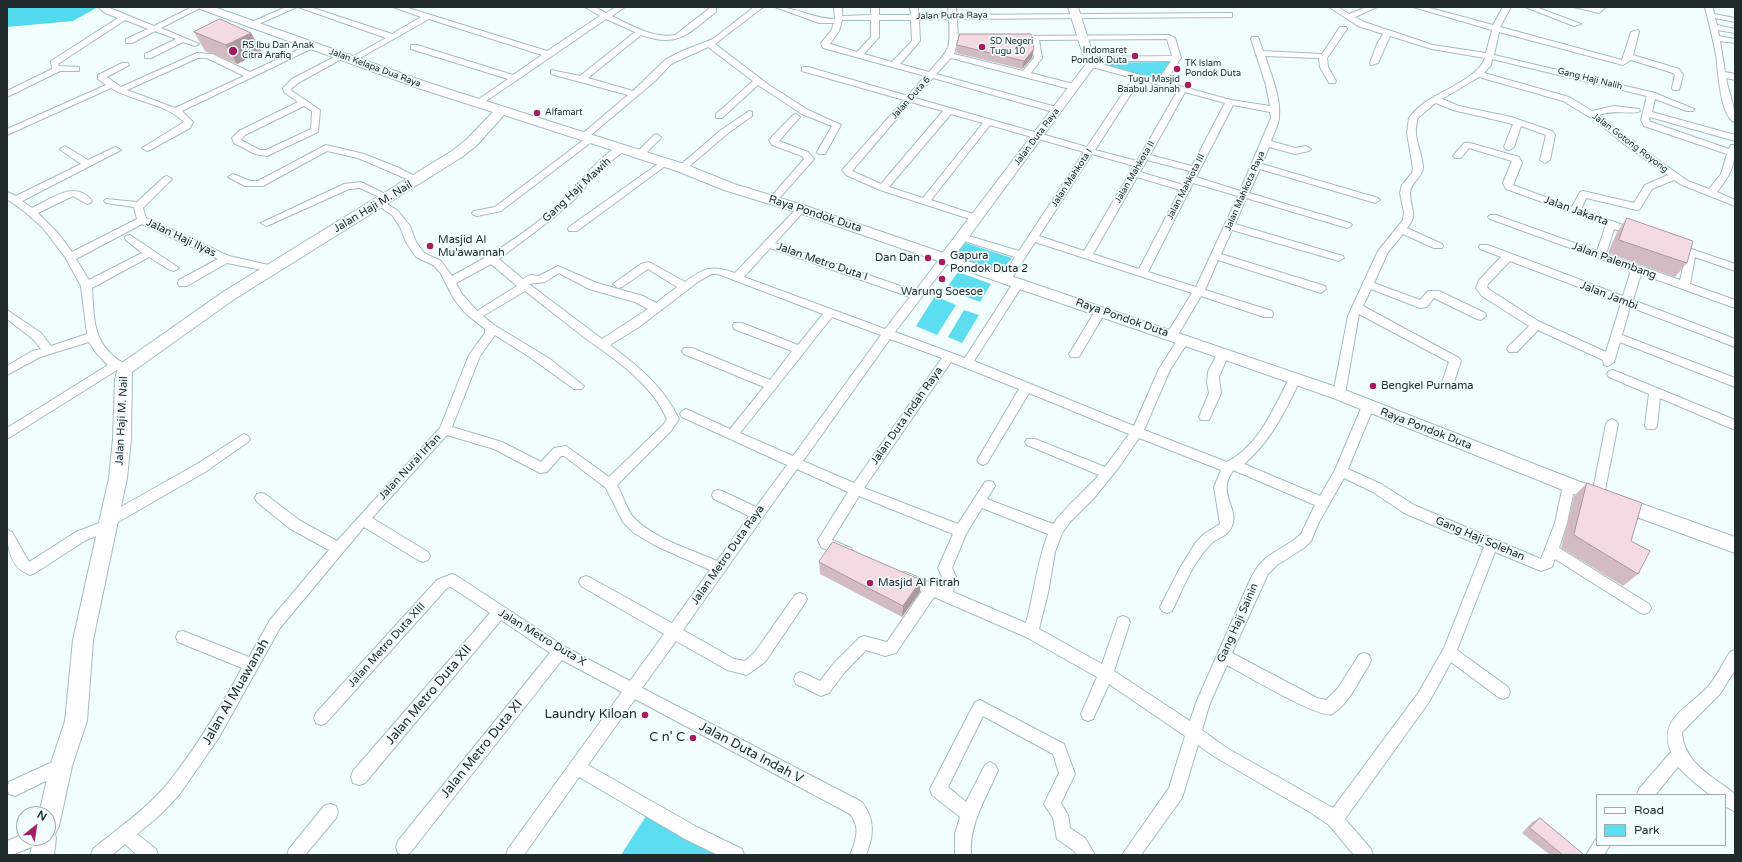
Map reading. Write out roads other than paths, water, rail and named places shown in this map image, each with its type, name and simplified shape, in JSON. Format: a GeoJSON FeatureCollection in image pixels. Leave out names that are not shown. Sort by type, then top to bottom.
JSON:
{"type":"FeatureCollection","features":[{"type":"Feature","properties":{"kind":"main road","name":"Jalan Kelapa Dua Raya"},"geometry":{"type":"LineString","coordinates":[[204,7],[501,111]]}},
{"type":"Feature","properties":{"kind":"main road","name":"Raya Pondok Duta"},"geometry":{"type":"LineString","coordinates":[[501,111],[665,162],[729,187],[801,209],[1223,352],[1339,394],[1569,485],[1735,545]]}},
{"type":"Feature","properties":{"kind":"main road","name":"Jalan Haji M. Nail"},"geometry":{"type":"LineString","coordinates":[[52,806],[61,766],[76,721],[83,640],[118,478],[122,439],[123,379],[121,367],[273,268],[417,180],[465,148],[501,111]]}},
{"type":"Feature","properties":{"kind":"street"},"geometry":{"type":"LineString","coordinates":[[102,7],[195,44]]}},
{"type":"Feature","properties":{"kind":"street"},"geometry":{"type":"LineString","coordinates":[[129,41],[198,7]]}},
{"type":"Feature","properties":{"kind":"street"},"geometry":{"type":"LineString","coordinates":[[251,24],[293,7]]}},
{"type":"Feature","properties":{"kind":"street"},"geometry":{"type":"LineString","coordinates":[[302,7],[392,37]]}},
{"type":"Feature","properties":{"kind":"street"},"geometry":{"type":"LineString","coordinates":[[397,7],[548,54]]}},
{"type":"Feature","properties":{"kind":"street"},"geometry":{"type":"LineString","coordinates":[[589,7],[640,32],[666,39],[678,37],[713,10]]}},
{"type":"Feature","properties":{"kind":"street"},"geometry":{"type":"LineString","coordinates":[[479,104],[548,54],[621,7]]}},
{"type":"Feature","properties":{"kind":"street"},"geometry":{"type":"LineString","coordinates":[[477,213],[498,210],[588,137],[668,62],[701,46],[710,44],[759,7]]}},
{"type":"Feature","properties":{"kind":"street","name":"Jalan Putra Raya"},"geometry":{"type":"LineString","coordinates":[[779,7],[822,21],[875,17],[992,16],[1027,11],[1117,11],[1160,15],[1229,15]]}},
{"type":"Feature","properties":{"kind":"street"},"geometry":{"type":"LineString","coordinates":[[838,7],[839,19],[836,31],[824,45],[1057,110]]}},
{"type":"Feature","properties":{"kind":"street"},"geometry":{"type":"LineString","coordinates":[[859,55],[874,39],[875,7]]}},
{"type":"Feature","properties":{"kind":"street"},"geometry":{"type":"LineString","coordinates":[[894,65],[916,41],[914,7]]}},
{"type":"Feature","properties":{"kind":"street","name":"Jalan Duta 6"},"geometry":{"type":"LineString","coordinates":[[883,188],[847,171],[848,167],[912,99],[950,55],[958,38],[952,7]]}},
{"type":"Feature","properties":{"kind":"street"},"geometry":{"type":"LineString","coordinates":[[991,7],[992,16]]}},
{"type":"Feature","properties":{"kind":"street"},"geometry":{"type":"LineString","coordinates":[[1157,7],[1160,15]]}},
{"type":"Feature","properties":{"kind":"street","name":"Gang Haji Nalih"},"geometry":{"type":"LineString","coordinates":[[1333,7],[1350,16],[1356,22],[1439,48],[1521,62],[1652,95],[1690,109]]}},
{"type":"Feature","properties":{"kind":"street"},"geometry":{"type":"LineString","coordinates":[[1350,16],[1373,7]]}},
{"type":"Feature","properties":{"kind":"street"},"geometry":{"type":"LineString","coordinates":[[1417,7],[1622,63],[1627,61],[1629,57],[1635,32]]}},
{"type":"Feature","properties":{"kind":"street"},"geometry":{"type":"LineString","coordinates":[[1339,394],[1352,322],[1357,308],[1383,251],[1392,239],[1407,225],[1409,218],[1406,189],[1416,174],[1418,168],[1411,133],[1412,121],[1415,116],[1435,100],[1478,74],[1487,65],[1496,28],[1507,7]]}},
{"type":"Feature","properties":{"kind":"street"},"geometry":{"type":"LineString","coordinates":[[1529,7],[1577,24]]}},
{"type":"Feature","properties":{"kind":"street"},"geometry":{"type":"LineString","coordinates":[[1578,7],[1599,11],[1602,7]]}},
{"type":"Feature","properties":{"kind":"street"},"geometry":{"type":"LineString","coordinates":[[1075,11],[1090,62]]}},
{"type":"Feature","properties":{"kind":"street"},"geometry":{"type":"LineString","coordinates":[[1710,11],[1735,20]]}},
{"type":"Feature","properties":{"kind":"street"},"geometry":{"type":"LineString","coordinates":[[1710,11],[1716,38],[1725,96],[1735,119]]}},
{"type":"Feature","properties":{"kind":"street"},"geometry":{"type":"LineString","coordinates":[[303,102],[242,133],[236,138],[237,140],[258,152],[267,153],[309,133],[316,128],[316,110],[288,92],[288,86],[392,37],[427,16]]}},
{"type":"Feature","properties":{"kind":"street"},"geometry":{"type":"LineString","coordinates":[[7,94],[54,71],[54,63],[72,53],[83,42],[125,17]]}},
{"type":"Feature","properties":{"kind":"street"},"geometry":{"type":"LineString","coordinates":[[1713,27],[1735,31]]}},
{"type":"Feature","properties":{"kind":"street"},"geometry":{"type":"LineString","coordinates":[[1332,81],[1323,63],[1323,56],[1343,29]]}},
{"type":"Feature","properties":{"kind":"street"},"geometry":{"type":"LineString","coordinates":[[582,79],[640,32]]}},
{"type":"Feature","properties":{"kind":"street"},"geometry":{"type":"LineString","coordinates":[[1374,63],[1381,44],[1388,33]]}},
{"type":"Feature","properties":{"kind":"street"},"geometry":{"type":"LineString","coordinates":[[678,37],[701,46]]}},
{"type":"Feature","properties":{"kind":"street"},"geometry":{"type":"LineString","coordinates":[[1005,38],[1169,37],[1171,38],[1177,58]]}},
{"type":"Feature","properties":{"kind":"street"},"geometry":{"type":"LineString","coordinates":[[1025,75],[1038,58],[1035,38]]}},
{"type":"Feature","properties":{"kind":"street","name":"Jalan Mahkota Raya"},"geometry":{"type":"LineString","coordinates":[[1031,632],[1048,552],[1056,531],[1065,518],[1090,494],[1137,432],[1178,337],[1257,166],[1266,143],[1275,118],[1275,110],[1270,85],[1255,38]]}},
{"type":"Feature","properties":{"kind":"street"},"geometry":{"type":"LineString","coordinates":[[1716,38],[1735,41]]}},
{"type":"Feature","properties":{"kind":"street"},"geometry":{"type":"LineString","coordinates":[[148,56],[183,39]]}},
{"type":"Feature","properties":{"kind":"street"},"geometry":{"type":"LineString","coordinates":[[710,44],[758,81],[805,112],[837,125],[822,152]]}},
{"type":"Feature","properties":{"kind":"street"},"geometry":{"type":"LineString","coordinates":[[175,111],[313,46]]}},
{"type":"Feature","properties":{"kind":"street"},"geometry":{"type":"LineString","coordinates":[[414,47],[514,78]]}},
{"type":"Feature","properties":{"kind":"street"},"geometry":{"type":"LineString","coordinates":[[1259,53],[1323,56]]}},
{"type":"Feature","properties":{"kind":"street"},"geometry":{"type":"LineString","coordinates":[[121,90],[197,55],[209,56],[249,75]]}},
{"type":"Feature","properties":{"kind":"street"},"geometry":{"type":"LineString","coordinates":[[950,55],[1074,87]]}},
{"type":"Feature","properties":{"kind":"street"},"geometry":{"type":"LineString","coordinates":[[1629,57],[1676,71],[1679,75],[1676,88]]}},
{"type":"Feature","properties":{"kind":"street"},"geometry":{"type":"LineString","coordinates":[[1090,62],[1177,58]]}},
{"type":"Feature","properties":{"kind":"street"},"geometry":{"type":"LineString","coordinates":[[1160,83],[1177,58]]}},
{"type":"Feature","properties":{"kind":"street"},"geometry":{"type":"LineString","coordinates":[[1090,62],[1138,77],[1230,102],[1275,110]]}},
{"type":"Feature","properties":{"kind":"street","name":"Jalan Duta Raya"},"geometry":{"type":"LineString","coordinates":[[946,258],[1074,87],[1090,62]]}},
{"type":"Feature","properties":{"kind":"street"},"geometry":{"type":"LineString","coordinates":[[125,65],[101,76],[121,90],[175,111],[184,116],[189,124],[146,148]]}},
{"type":"Feature","properties":{"kind":"street"},"geometry":{"type":"LineString","coordinates":[[55,68],[76,69]]}},
{"type":"Feature","properties":{"kind":"street"},"geometry":{"type":"LineString","coordinates":[[805,69],[1089,150],[1185,189]]}},
{"type":"Feature","properties":{"kind":"street"},"geometry":{"type":"LineString","coordinates":[[554,72],[634,94]]}},
{"type":"Feature","properties":{"kind":"street","name":"Jalan Gotong Royong"},"geometry":{"type":"LineString","coordinates":[[1478,74],[1561,97],[1592,115],[1685,183],[1735,203]]}},
{"type":"Feature","properties":{"kind":"street"},"geometry":{"type":"LineString","coordinates":[[1721,74],[1735,77]]}},
{"type":"Feature","properties":{"kind":"street","name":"Jalan Mahkota I"},"geometry":{"type":"LineString","coordinates":[[967,363],[1012,281],[1021,255],[1138,77]]}},
{"type":"Feature","properties":{"kind":"street"},"geometry":{"type":"LineString","coordinates":[[719,116],[747,89],[758,81]]}},
{"type":"Feature","properties":{"kind":"street"},"geometry":{"type":"LineString","coordinates":[[7,132],[112,85]]}},
{"type":"Feature","properties":{"kind":"street","name":"Jalan Mahkota II"},"geometry":{"type":"LineString","coordinates":[[1087,255],[1183,89]]}},
{"type":"Feature","properties":{"kind":"street"},"geometry":{"type":"LineString","coordinates":[[1652,95],[1645,120],[1647,124],[1734,145]]}},
{"type":"Feature","properties":{"kind":"street"},"geometry":{"type":"LineString","coordinates":[[1725,96],[1735,99]]}},
{"type":"Feature","properties":{"kind":"street"},"geometry":{"type":"LineString","coordinates":[[1435,100],[1456,108],[1518,122],[1544,130],[1551,135],[1545,160]]}},
{"type":"Feature","properties":{"kind":"street","name":"Jalan Mahkota III"},"geometry":{"type":"LineString","coordinates":[[1142,273],[1230,102]]}},
{"type":"Feature","properties":{"kind":"street"},"geometry":{"type":"LineString","coordinates":[[1592,115],[1600,110],[1608,108],[1636,111]]}},
{"type":"Feature","properties":{"kind":"street"},"geometry":{"type":"LineString","coordinates":[[949,110],[883,188],[976,218]]}},
{"type":"Feature","properties":{"kind":"street"},"geometry":{"type":"LineString","coordinates":[[1647,113],[1734,145]]}},
{"type":"Feature","properties":{"kind":"street"},"geometry":{"type":"LineString","coordinates":[[682,168],[724,132],[749,114]]}},
{"type":"Feature","properties":{"kind":"street"},"geometry":{"type":"LineString","coordinates":[[773,200],[809,159],[806,154],[775,143],[774,140],[796,117]]}},
{"type":"Feature","properties":{"kind":"street"},"geometry":{"type":"LineString","coordinates":[[925,202],[989,121]]}},
{"type":"Feature","properties":{"kind":"street"},"geometry":{"type":"LineString","coordinates":[[1509,147],[1518,122]]}},
{"type":"Feature","properties":{"kind":"street"},"geometry":{"type":"LineString","coordinates":[[640,154],[657,137]]}},
{"type":"Feature","properties":{"kind":"street"},"geometry":{"type":"LineString","coordinates":[[1266,143],[1295,151],[1306,149]]}},
{"type":"Feature","properties":{"kind":"street","name":"Jalan Jakarta"},"geometry":{"type":"LineString","coordinates":[[1458,156],[1467,144],[1516,159],[1518,162],[1508,183],[1509,187],[1647,237]]}},
{"type":"Feature","properties":{"kind":"street"},"geometry":{"type":"LineString","coordinates":[[1711,193],[1726,174],[1734,145]]}},
{"type":"Feature","properties":{"kind":"street"},"geometry":{"type":"LineString","coordinates":[[232,176],[257,186],[326,148],[378,162],[417,180]]}},
{"type":"Feature","properties":{"kind":"street","name":"Gang Haji Mawih"},"geometry":{"type":"LineString","coordinates":[[450,282],[492,259],[549,217],[572,197],[597,168],[622,148]]}},
{"type":"Feature","properties":{"kind":"street"},"geometry":{"type":"LineString","coordinates":[[65,149],[88,164]]}},
{"type":"Feature","properties":{"kind":"street"},"geometry":{"type":"LineString","coordinates":[[12,198],[116,150]]}},
{"type":"Feature","properties":{"kind":"street"},"geometry":{"type":"LineString","coordinates":[[1144,156],[1244,194],[1347,225]]}},
{"type":"Feature","properties":{"kind":"street"},"geometry":{"type":"LineString","coordinates":[[573,229],[665,162]]}},
{"type":"Feature","properties":{"kind":"street"},"geometry":{"type":"LineString","coordinates":[[1257,166],[1375,200]]}},
{"type":"Feature","properties":{"kind":"street"},"geometry":{"type":"LineString","coordinates":[[1575,211],[1583,194],[1637,207],[1648,187],[1675,176]]}},
{"type":"Feature","properties":{"kind":"street","name":"Jalan Haji Ilyas"},"geometry":{"type":"LineString","coordinates":[[167,179],[138,208],[142,220],[226,259],[273,268]]}},
{"type":"Feature","properties":{"kind":"street"},"geometry":{"type":"LineString","coordinates":[[266,223],[347,186],[361,185],[384,200],[405,226],[411,242],[420,255],[437,263],[444,270],[458,296],[476,316],[490,328],[508,337],[578,386]]}},
{"type":"Feature","properties":{"kind":"street"},"geometry":{"type":"LineString","coordinates":[[32,212],[71,194],[76,193],[87,201]]}},
{"type":"Feature","properties":{"kind":"street"},"geometry":{"type":"LineString","coordinates":[[7,434],[121,367],[103,355],[97,347],[92,336],[86,286],[70,257],[52,230],[32,212],[12,198]]}},
{"type":"Feature","properties":{"kind":"street"},"geometry":{"type":"LineString","coordinates":[[109,201],[140,205]]}},
{"type":"Feature","properties":{"kind":"street"},"geometry":{"type":"LineString","coordinates":[[769,244],[801,209]]}},
{"type":"Feature","properties":{"kind":"street","name":"Jalan Palembang"},"geometry":{"type":"LineString","coordinates":[[1493,217],[1735,304]]}},
{"type":"Feature","properties":{"kind":"street"},"geometry":{"type":"LineString","coordinates":[[70,257],[142,220]]}},
{"type":"Feature","properties":{"kind":"street"},"geometry":{"type":"LineString","coordinates":[[1600,256],[1611,224]]}},
{"type":"Feature","properties":{"kind":"street"},"geometry":{"type":"LineString","coordinates":[[1229,226],[1339,258]]}},
{"type":"Feature","properties":{"kind":"street"},"geometry":{"type":"LineString","coordinates":[[1402,230],[1438,246]]}},
{"type":"Feature","properties":{"kind":"street"},"geometry":{"type":"LineString","coordinates":[[962,237],[1021,255]]}},
{"type":"Feature","properties":{"kind":"street"},"geometry":{"type":"LineString","coordinates":[[130,238],[149,253],[174,268]]}},
{"type":"Feature","properties":{"kind":"street"},"geometry":{"type":"LineString","coordinates":[[1033,238],[1268,314]]}},
{"type":"Feature","properties":{"kind":"street","name":"Jalan Metro Duta I"},"geometry":{"type":"LineString","coordinates":[[738,277],[769,244],[917,296]]}},
{"type":"Feature","properties":{"kind":"street"},"geometry":{"type":"LineString","coordinates":[[1669,245],[1735,268]]}},
{"type":"Feature","properties":{"kind":"street","name":"Jalan Jambi"},"geometry":{"type":"LineString","coordinates":[[1484,247],[1627,303],[1735,343]]}},
{"type":"Feature","properties":{"kind":"street"},"geometry":{"type":"LineString","coordinates":[[1684,286],[1691,252]]}},
{"type":"Feature","properties":{"kind":"street"},"geometry":{"type":"LineString","coordinates":[[86,286],[149,253]]}},
{"type":"Feature","properties":{"kind":"street"},"geometry":{"type":"LineString","coordinates":[[1216,256],[1321,290]]}},
{"type":"Feature","properties":{"kind":"street"},"geometry":{"type":"LineString","coordinates":[[1507,257],[1483,283],[1481,288],[1486,294],[1534,324],[1608,360],[1617,336],[1637,269]]}},
{"type":"Feature","properties":{"kind":"street","name":"Jalan Metro Duta Raya"},"geometry":{"type":"LineString","coordinates":[[516,854],[757,514],[888,333],[946,258]]}},
{"type":"Feature","properties":{"kind":"street"},"geometry":{"type":"LineString","coordinates":[[183,284],[226,259]]}},
{"type":"Feature","properties":{"kind":"street"},"geometry":{"type":"LineString","coordinates":[[492,259],[523,285],[603,344],[647,382],[666,402],[673,419],[667,428],[610,484]]}},
{"type":"Feature","properties":{"kind":"street"},"geometry":{"type":"LineString","coordinates":[[618,284],[645,266],[649,265],[680,289]]}},
{"type":"Feature","properties":{"kind":"street"},"geometry":{"type":"LineString","coordinates":[[476,316],[530,279],[541,280],[558,269],[594,286],[639,299],[656,308]]}},
{"type":"Feature","properties":{"kind":"street","name":"Jalan Duta Indah Raya"},"geometry":{"type":"LineString","coordinates":[[603,344],[656,308],[680,289],[710,271],[719,271],[949,356],[856,490],[825,540],[826,543],[859,558]]}},
{"type":"Feature","properties":{"kind":"street"},"geometry":{"type":"LineString","coordinates":[[1367,284],[1420,304],[1423,304],[1432,294],[1435,294],[1481,316]]}},
{"type":"Feature","properties":{"kind":"street"},"geometry":{"type":"LineString","coordinates":[[1357,308],[1453,359],[1454,361],[1448,382]]}},
{"type":"Feature","properties":{"kind":"street"},"geometry":{"type":"LineString","coordinates":[[1075,354],[1101,311]]}},
{"type":"Feature","properties":{"kind":"street"},"geometry":{"type":"LineString","coordinates":[[732,435],[798,349],[830,312]]}},
{"type":"Feature","properties":{"kind":"street"},"geometry":{"type":"LineString","coordinates":[[10,320],[37,336],[48,350]]}},
{"type":"Feature","properties":{"kind":"street"},"geometry":{"type":"LineString","coordinates":[[1513,349],[1534,328],[1534,324]]}},
{"type":"Feature","properties":{"kind":"street"},"geometry":{"type":"LineString","coordinates":[[738,326],[798,349]]}},
{"type":"Feature","properties":{"kind":"street","name":"Jalan Nural Irfan"},"geometry":{"type":"LineString","coordinates":[[362,519],[445,430],[475,355],[490,334],[490,328]]}},
{"type":"Feature","properties":{"kind":"street"},"geometry":{"type":"LineString","coordinates":[[7,371],[20,362],[48,350],[63,347],[92,336]]}},
{"type":"Feature","properties":{"kind":"street"},"geometry":{"type":"LineString","coordinates":[[1617,336],[1735,383]]}},
{"type":"Feature","properties":{"kind":"street"},"geometry":{"type":"LineString","coordinates":[[688,351],[771,385]]}},
{"type":"Feature","properties":{"kind":"street"},"geometry":{"type":"LineString","coordinates":[[1205,417],[1215,393],[1212,385],[1213,375],[1223,352]]}},
{"type":"Feature","properties":{"kind":"street"},"geometry":{"type":"LineString","coordinates":[[949,356],[1151,439],[1231,466],[1323,503]]}},
{"type":"Feature","properties":{"kind":"street"},"geometry":{"type":"LineString","coordinates":[[1613,374],[1735,425]]}},
{"type":"Feature","properties":{"kind":"street"},"geometry":{"type":"LineString","coordinates":[[1167,607],[1189,564],[1205,542],[1227,526],[1220,482],[1231,466],[1260,440],[1269,428],[1295,378]]}},
{"type":"Feature","properties":{"kind":"street"},"geometry":{"type":"LineString","coordinates":[[983,460],[1026,387]]}},
{"type":"Feature","properties":{"kind":"street"},"geometry":{"type":"LineString","coordinates":[[1650,426],[1655,392]]}},
{"type":"Feature","properties":{"kind":"street","name":"Gang Haji Sainin"},"geometry":{"type":"LineString","coordinates":[[1130,855],[1176,792],[1203,703],[1263,570],[1272,561],[1299,544],[1306,537],[1313,520],[1341,471],[1368,406]]}},
{"type":"Feature","properties":{"kind":"street"},"geometry":{"type":"LineString","coordinates":[[686,414],[856,490],[960,531]]}},
{"type":"Feature","properties":{"kind":"street"},"geometry":{"type":"LineString","coordinates":[[1598,495],[1612,424]]}},
{"type":"Feature","properties":{"kind":"street"},"geometry":{"type":"LineString","coordinates":[[445,430],[498,445],[540,468],[543,468],[558,451],[566,451],[610,484],[615,490],[630,521],[648,535],[720,568]]}},
{"type":"Feature","properties":{"kind":"street"},"geometry":{"type":"LineString","coordinates":[[7,536],[24,566],[30,569],[81,536],[108,523],[201,468],[244,440]]}},
{"type":"Feature","properties":{"kind":"street"},"geometry":{"type":"LineString","coordinates":[[1031,442],[1107,473]]}},
{"type":"Feature","properties":{"kind":"street","name":"Gang Haji Solehan"},"geometry":{"type":"LineString","coordinates":[[1341,471],[1377,488],[1409,509],[1541,564],[1547,563],[1562,523],[1569,485]]}},
{"type":"Feature","properties":{"kind":"street"},"geometry":{"type":"LineString","coordinates":[[946,595],[949,577],[945,568],[960,531],[974,506],[980,502],[989,486]]}},
{"type":"Feature","properties":{"kind":"street"},"geometry":{"type":"LineString","coordinates":[[718,495],[757,514]]}},
{"type":"Feature","properties":{"kind":"street"},"geometry":{"type":"LineString","coordinates":[[261,498],[294,524],[338,548]]}},
{"type":"Feature","properties":{"kind":"street"},"geometry":{"type":"LineString","coordinates":[[980,502],[1056,531]]}},
{"type":"Feature","properties":{"kind":"street"},"geometry":{"type":"LineString","coordinates":[[362,519],[423,556]]}},
{"type":"Feature","properties":{"kind":"street","name":"Jalan Al Muawanah"},"geometry":{"type":"LineString","coordinates":[[99,855],[154,809],[173,789],[197,758],[228,709],[275,624],[362,519]]}},
{"type":"Feature","properties":{"kind":"street"},"geometry":{"type":"LineString","coordinates":[[1334,819],[1424,697],[1449,652],[1492,543]]}},
{"type":"Feature","properties":{"kind":"street"},"geometry":{"type":"LineString","coordinates":[[1551,550],[1644,608]]}},
{"type":"Feature","properties":{"kind":"street"},"geometry":{"type":"LineString","coordinates":[[895,573],[1031,632],[1106,674],[1168,714],[1193,734],[1220,752],[1314,805],[1334,819],[1365,855]]}},
{"type":"Feature","properties":{"kind":"street","name":"Jalan Metro Duta XIII"},"geometry":{"type":"LineString","coordinates":[[321,718],[442,584],[448,580],[456,582]]}},
{"type":"Feature","properties":{"kind":"street","name":"Jalan Metro Duta X"},"geometry":{"type":"LineString","coordinates":[[456,582],[560,652],[632,689]]}},
{"type":"Feature","properties":{"kind":"street"},"geometry":{"type":"LineString","coordinates":[[586,582],[732,665],[747,668],[760,657],[800,598]]}},
{"type":"Feature","properties":{"kind":"street"},"geometry":{"type":"LineString","coordinates":[[801,679],[821,689],[824,688],[839,668],[864,643],[884,649],[891,648],[932,589]]}},
{"type":"Feature","properties":{"kind":"street","name":"Jalan Metro Duta XII"},"geometry":{"type":"LineString","coordinates":[[359,777],[499,612]]}},
{"type":"Feature","properties":{"kind":"street"},"geometry":{"type":"LineString","coordinates":[[1088,714],[1106,674],[1123,622]]}},
{"type":"Feature","properties":{"kind":"street"},"geometry":{"type":"LineString","coordinates":[[183,637],[251,665]]}},
{"type":"Feature","properties":{"kind":"street","name":"Jalan Metro Duta XI"},"geometry":{"type":"LineString","coordinates":[[404,846],[560,652]]}},
{"type":"Feature","properties":{"kind":"street"},"geometry":{"type":"LineString","coordinates":[[1449,652],[1503,692]]}},
{"type":"Feature","properties":{"kind":"street"},"geometry":{"type":"LineString","coordinates":[[1223,656],[1314,704],[1328,708],[1343,693],[1364,660]]}},
{"type":"Feature","properties":{"kind":"street"},"geometry":{"type":"LineString","coordinates":[[1721,794],[1685,765],[1676,745],[1674,728],[1730,678],[1735,656]]}},
{"type":"Feature","properties":{"kind":"street","name":"Jalan Duta Indah V"},"geometry":{"type":"LineString","coordinates":[[632,689],[856,808],[862,814],[866,830],[864,842],[858,855]]}},
{"type":"Feature","properties":{"kind":"street"},"geometry":{"type":"LineString","coordinates":[[969,814],[938,789],[980,707],[1059,749],[1067,774],[1052,804],[1060,815],[1063,833],[1079,844],[1087,855]]}},
{"type":"Feature","properties":{"kind":"street"},"geometry":{"type":"LineString","coordinates":[[1645,794],[1676,745]]}},
{"type":"Feature","properties":{"kind":"street"},"geometry":{"type":"LineString","coordinates":[[15,788],[61,766]]}},
{"type":"Feature","properties":{"kind":"street"},"geometry":{"type":"LineString","coordinates":[[577,767],[691,833],[736,855]]}},
{"type":"Feature","properties":{"kind":"street"},"geometry":{"type":"LineString","coordinates":[[963,855],[962,848],[969,814],[990,770]]}},
{"type":"Feature","properties":{"kind":"street"},"geometry":{"type":"LineString","coordinates":[[1726,797],[1735,804]]}},
{"type":"Feature","properties":{"kind":"street"},"geometry":{"type":"LineString","coordinates":[[296,855],[330,812]]}},
{"type":"Feature","properties":{"kind":"street"},"geometry":{"type":"LineString","coordinates":[[124,833],[150,855]]}},
{"type":"Feature","properties":{"kind":"street"},"geometry":{"type":"LineString","coordinates":[[1594,855],[1601,846]]}},
{"type":"Feature","properties":{"kind":"place","name":"SD Negeri Tugu 10"},"geometry":{"type":"Point","coordinates":[982,47]}},
{"type":"Feature","properties":{"kind":"place","name":"RS Ibu Dan Anak Citra Arafiq"},"geometry":{"type":"Point","coordinates":[233,51]}},
{"type":"Feature","properties":{"kind":"place","name":"Indomaret Pondok Duta"},"geometry":{"type":"Point","coordinates":[1135,56]}},
{"type":"Feature","properties":{"kind":"place","name":"TK Islam Pondok Duta"},"geometry":{"type":"Point","coordinates":[1177,69]}},
{"type":"Feature","properties":{"kind":"place","name":"Tugu Masjid Baabul Jannah"},"geometry":{"type":"Point","coordinates":[1188,85]}},
{"type":"Feature","properties":{"kind":"place","name":"Alfamart"},"geometry":{"type":"Point","coordinates":[537,113]}},
{"type":"Feature","properties":{"kind":"place","name":"Masjid Al Mu'awannah"},"geometry":{"type":"Point","coordinates":[430,246]}},
{"type":"Feature","properties":{"kind":"place","name":"Dan Dan"},"geometry":{"type":"Point","coordinates":[928,258]}},
{"type":"Feature","properties":{"kind":"place","name":"Gapura Pondok Duta 2"},"geometry":{"type":"Point","coordinates":[942,262]}},
{"type":"Feature","properties":{"kind":"place","name":"Warung Soesoe"},"geometry":{"type":"Point","coordinates":[942,279]}},
{"type":"Feature","properties":{"kind":"place","name":"Bengkel Purnama"},"geometry":{"type":"Point","coordinates":[1373,386]}},
{"type":"Feature","properties":{"kind":"place","name":"Masjid Al Fitrah"},"geometry":{"type":"Point","coordinates":[870,583]}},
{"type":"Feature","properties":{"kind":"place","name":"Laundry Kiloan"},"geometry":{"type":"Point","coordinates":[645,715]}},
{"type":"Feature","properties":{"kind":"place","name":"C n' C"},"geometry":{"type":"Point","coordinates":[693,738]}}]}
